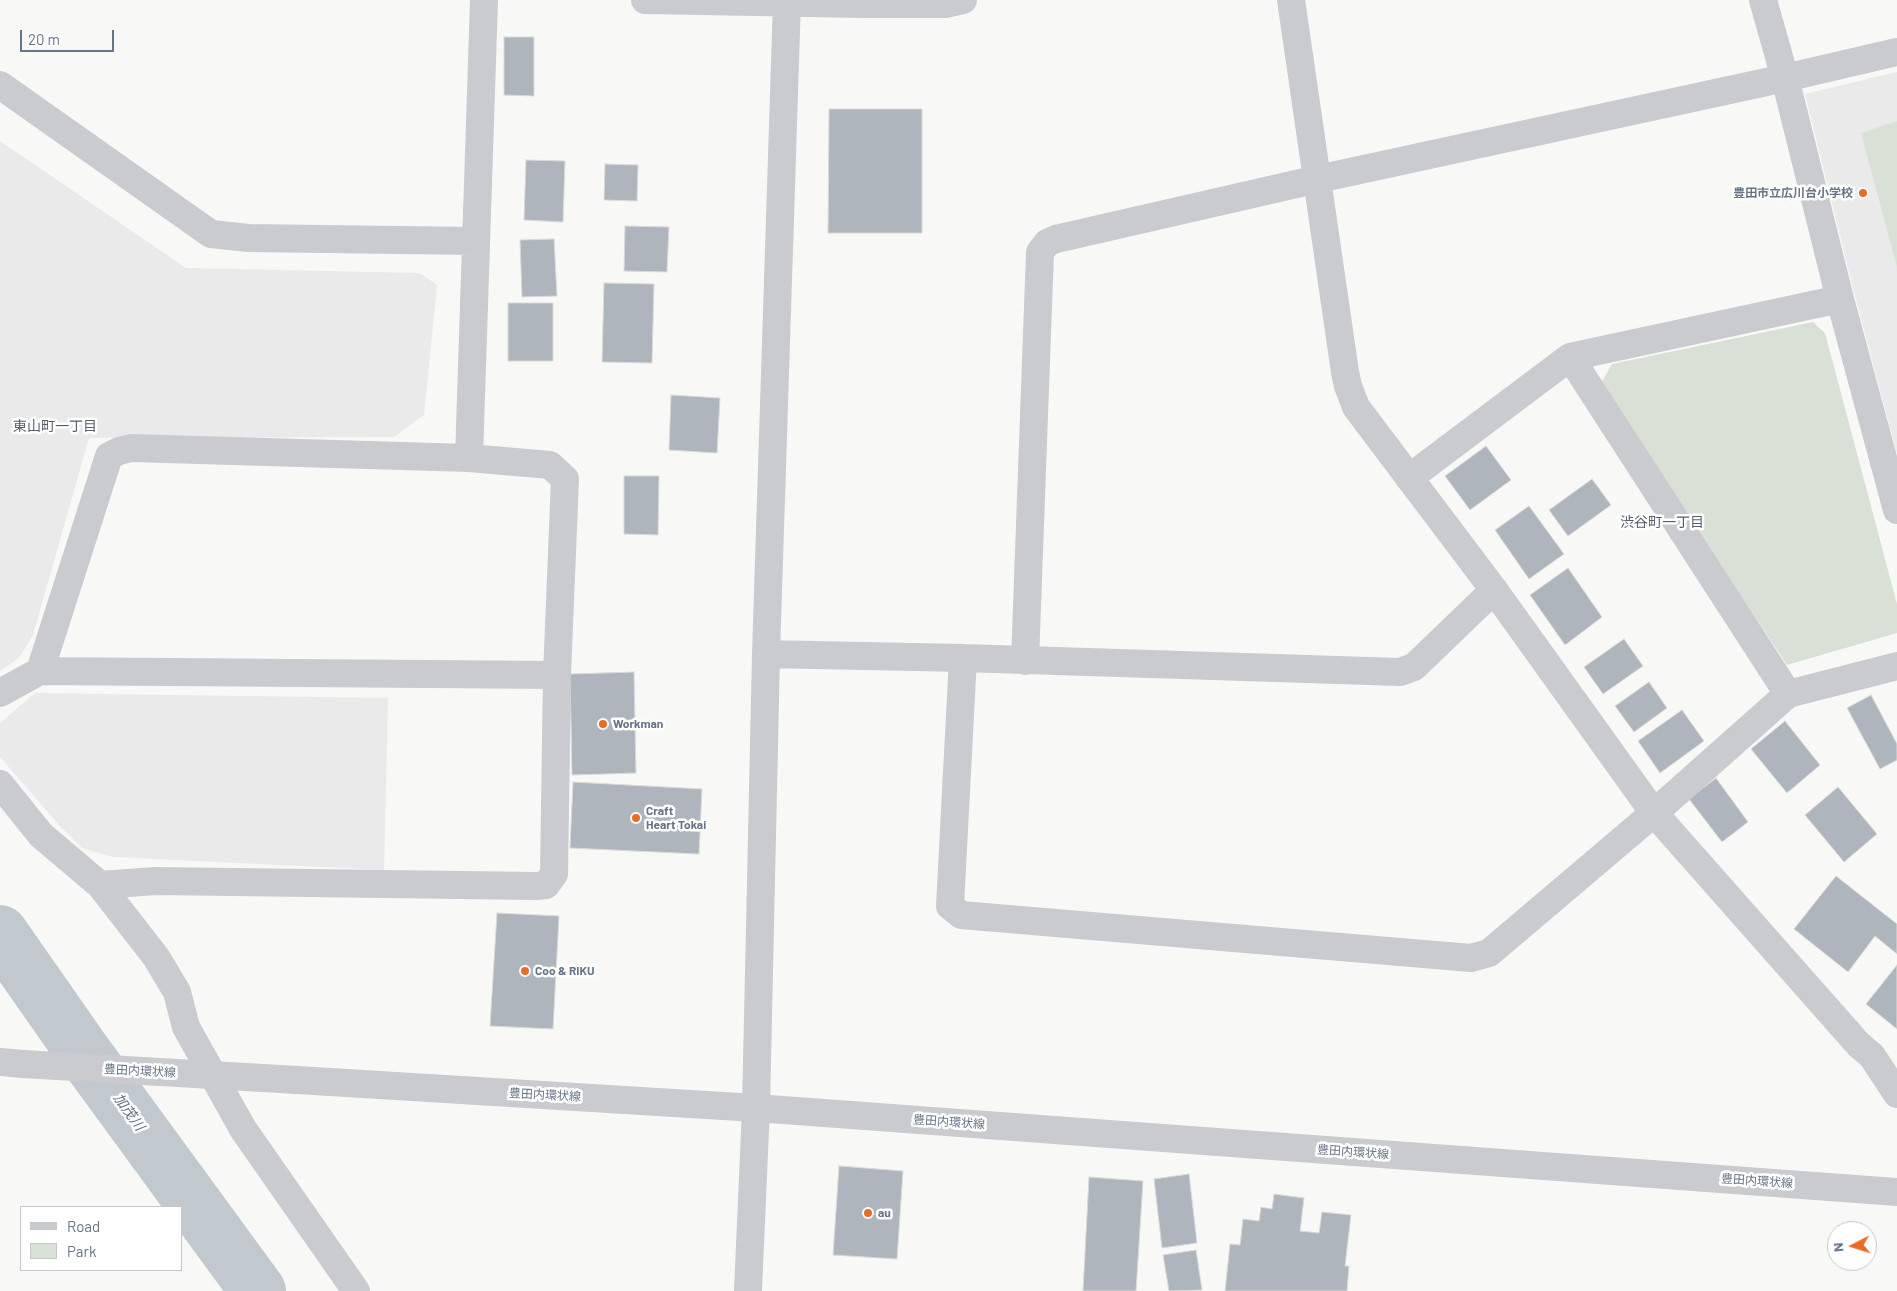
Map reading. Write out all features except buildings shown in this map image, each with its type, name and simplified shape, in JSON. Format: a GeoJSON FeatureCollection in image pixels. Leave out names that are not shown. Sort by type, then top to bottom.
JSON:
{"type":"FeatureCollection","features":[{"type":"Feature","properties":{"kind":"street"},"geometry":{"type":"LineString","coordinates":[[469,458],[484,0]]}},
{"type":"Feature","properties":{"kind":"street"},"geometry":{"type":"LineString","coordinates":[[645,0],[945,4],[963,0]]}},
{"type":"Feature","properties":{"kind":"street"},"geometry":{"type":"LineString","coordinates":[[1291,0],[1348,386],[1356,407],[1494,590],[1654,813],[1853,1038],[1872,1056],[1897,1094]]}},
{"type":"Feature","properties":{"kind":"street"},"geometry":{"type":"LineString","coordinates":[[1763,0],[1785,78],[1840,299],[1897,510]]}},
{"type":"Feature","properties":{"kind":"street"},"geometry":{"type":"LineString","coordinates":[[748,1291],[756,1108],[766,654],[787,1]]}},
{"type":"Feature","properties":{"kind":"street"},"geometry":{"type":"LineString","coordinates":[[1025,660],[1040,252],[1047,243],[1056,239],[1318,179],[1897,52]]}},
{"type":"Feature","properties":{"kind":"street"},"geometry":{"type":"LineString","coordinates":[[0,85],[211,234],[248,238],[475,241]]}},
{"type":"Feature","properties":{"kind":"street"},"geometry":{"type":"LineString","coordinates":[[1409,478],[1570,357],[1840,299]]}},
{"type":"Feature","properties":{"kind":"street"},"geometry":{"type":"LineString","coordinates":[[1570,357],[1788,694]]}},
{"type":"Feature","properties":{"kind":"street"},"geometry":{"type":"LineString","coordinates":[[40,671],[109,456],[119,451],[130,448],[469,458],[550,465],[564,479],[557,675],[554,874],[546,885],[156,881],[100,885]]}},
{"type":"Feature","properties":{"kind":"street"},"geometry":{"type":"LineString","coordinates":[[766,654],[963,658],[1400,672],[1414,667],[1494,590]]}},
{"type":"Feature","properties":{"kind":"street"},"geometry":{"type":"LineString","coordinates":[[963,658],[950,906],[962,915],[1471,958],[1489,954],[1654,813],[1788,694],[1897,666]]}},
{"type":"Feature","properties":{"kind":"street"},"geometry":{"type":"LineString","coordinates":[[0,693],[40,671],[557,675]]}},
{"type":"Feature","properties":{"kind":"street"},"geometry":{"type":"LineString","coordinates":[[0,784],[41,835],[100,885],[156,956],[177,992],[186,1027],[243,1129],[356,1291]]}},
{"type":"Feature","properties":{"kind":"street","name":"豊田内環状線"},"geometry":{"type":"LineString","coordinates":[[11,1063],[756,1108],[1897,1192]]}},
{"type":"Feature","properties":{"kind":"shaded area","name":"豊田市立広川台小学校"},"geometry":{"type":"Polygon","coordinates":[[[1897,72],[1897,454],[1854,292],[1805,94],[1897,72]]]}},
{"type":"Feature","properties":{"kind":"shaded area"},"geometry":{"type":"Polygon","coordinates":[[[0,141],[186,268],[420,273],[437,285],[424,415],[394,437],[89,438],[33,635],[19,658],[0,671],[0,141]]]}},
{"type":"Feature","properties":{"kind":"shaded area"},"geometry":{"type":"Polygon","coordinates":[[[35,693],[388,698],[384,870],[113,857],[82,848],[59,825],[0,757],[0,723],[35,693]]]}},
{"type":"Feature","properties":{"kind":"green space"},"geometry":{"type":"Polygon","coordinates":[[[1897,121],[1897,267],[1861,133],[1897,121]]]}},
{"type":"Feature","properties":{"kind":"green space"},"geometry":{"type":"Polygon","coordinates":[[[1813,322],[1825,333],[1897,604],[1897,633],[1787,665],[1600,385],[1612,364],[1813,322]]]}},
{"type":"Feature","properties":{"kind":"waterway","name":"加茂川"},"geometry":{"type":"LineString","coordinates":[[0,933],[81,1049],[258,1291]]}},
{"type":"Feature","properties":{"kind":"place","name":"豊田市立広川台小学校"},"geometry":{"type":"Point","coordinates":[1863,193]}},
{"type":"Feature","properties":{"kind":"place","name":"Workman"},"geometry":{"type":"Point","coordinates":[603,724]}},
{"type":"Feature","properties":{"kind":"place","name":"Craft Heart Tokai"},"geometry":{"type":"Point","coordinates":[636,818]}},
{"type":"Feature","properties":{"kind":"place","name":"Coo & RIKU"},"geometry":{"type":"Point","coordinates":[525,971]}},
{"type":"Feature","properties":{"kind":"place","name":"au"},"geometry":{"type":"Point","coordinates":[868,1213]}},
{"type":"Feature","properties":{"kind":"district","name":"東山町一丁目"},"geometry":{"type":"Point","coordinates":[55,426]}},
{"type":"Feature","properties":{"kind":"district","name":"渋谷町一丁目"},"geometry":{"type":"Point","coordinates":[1662,522]}}]}
